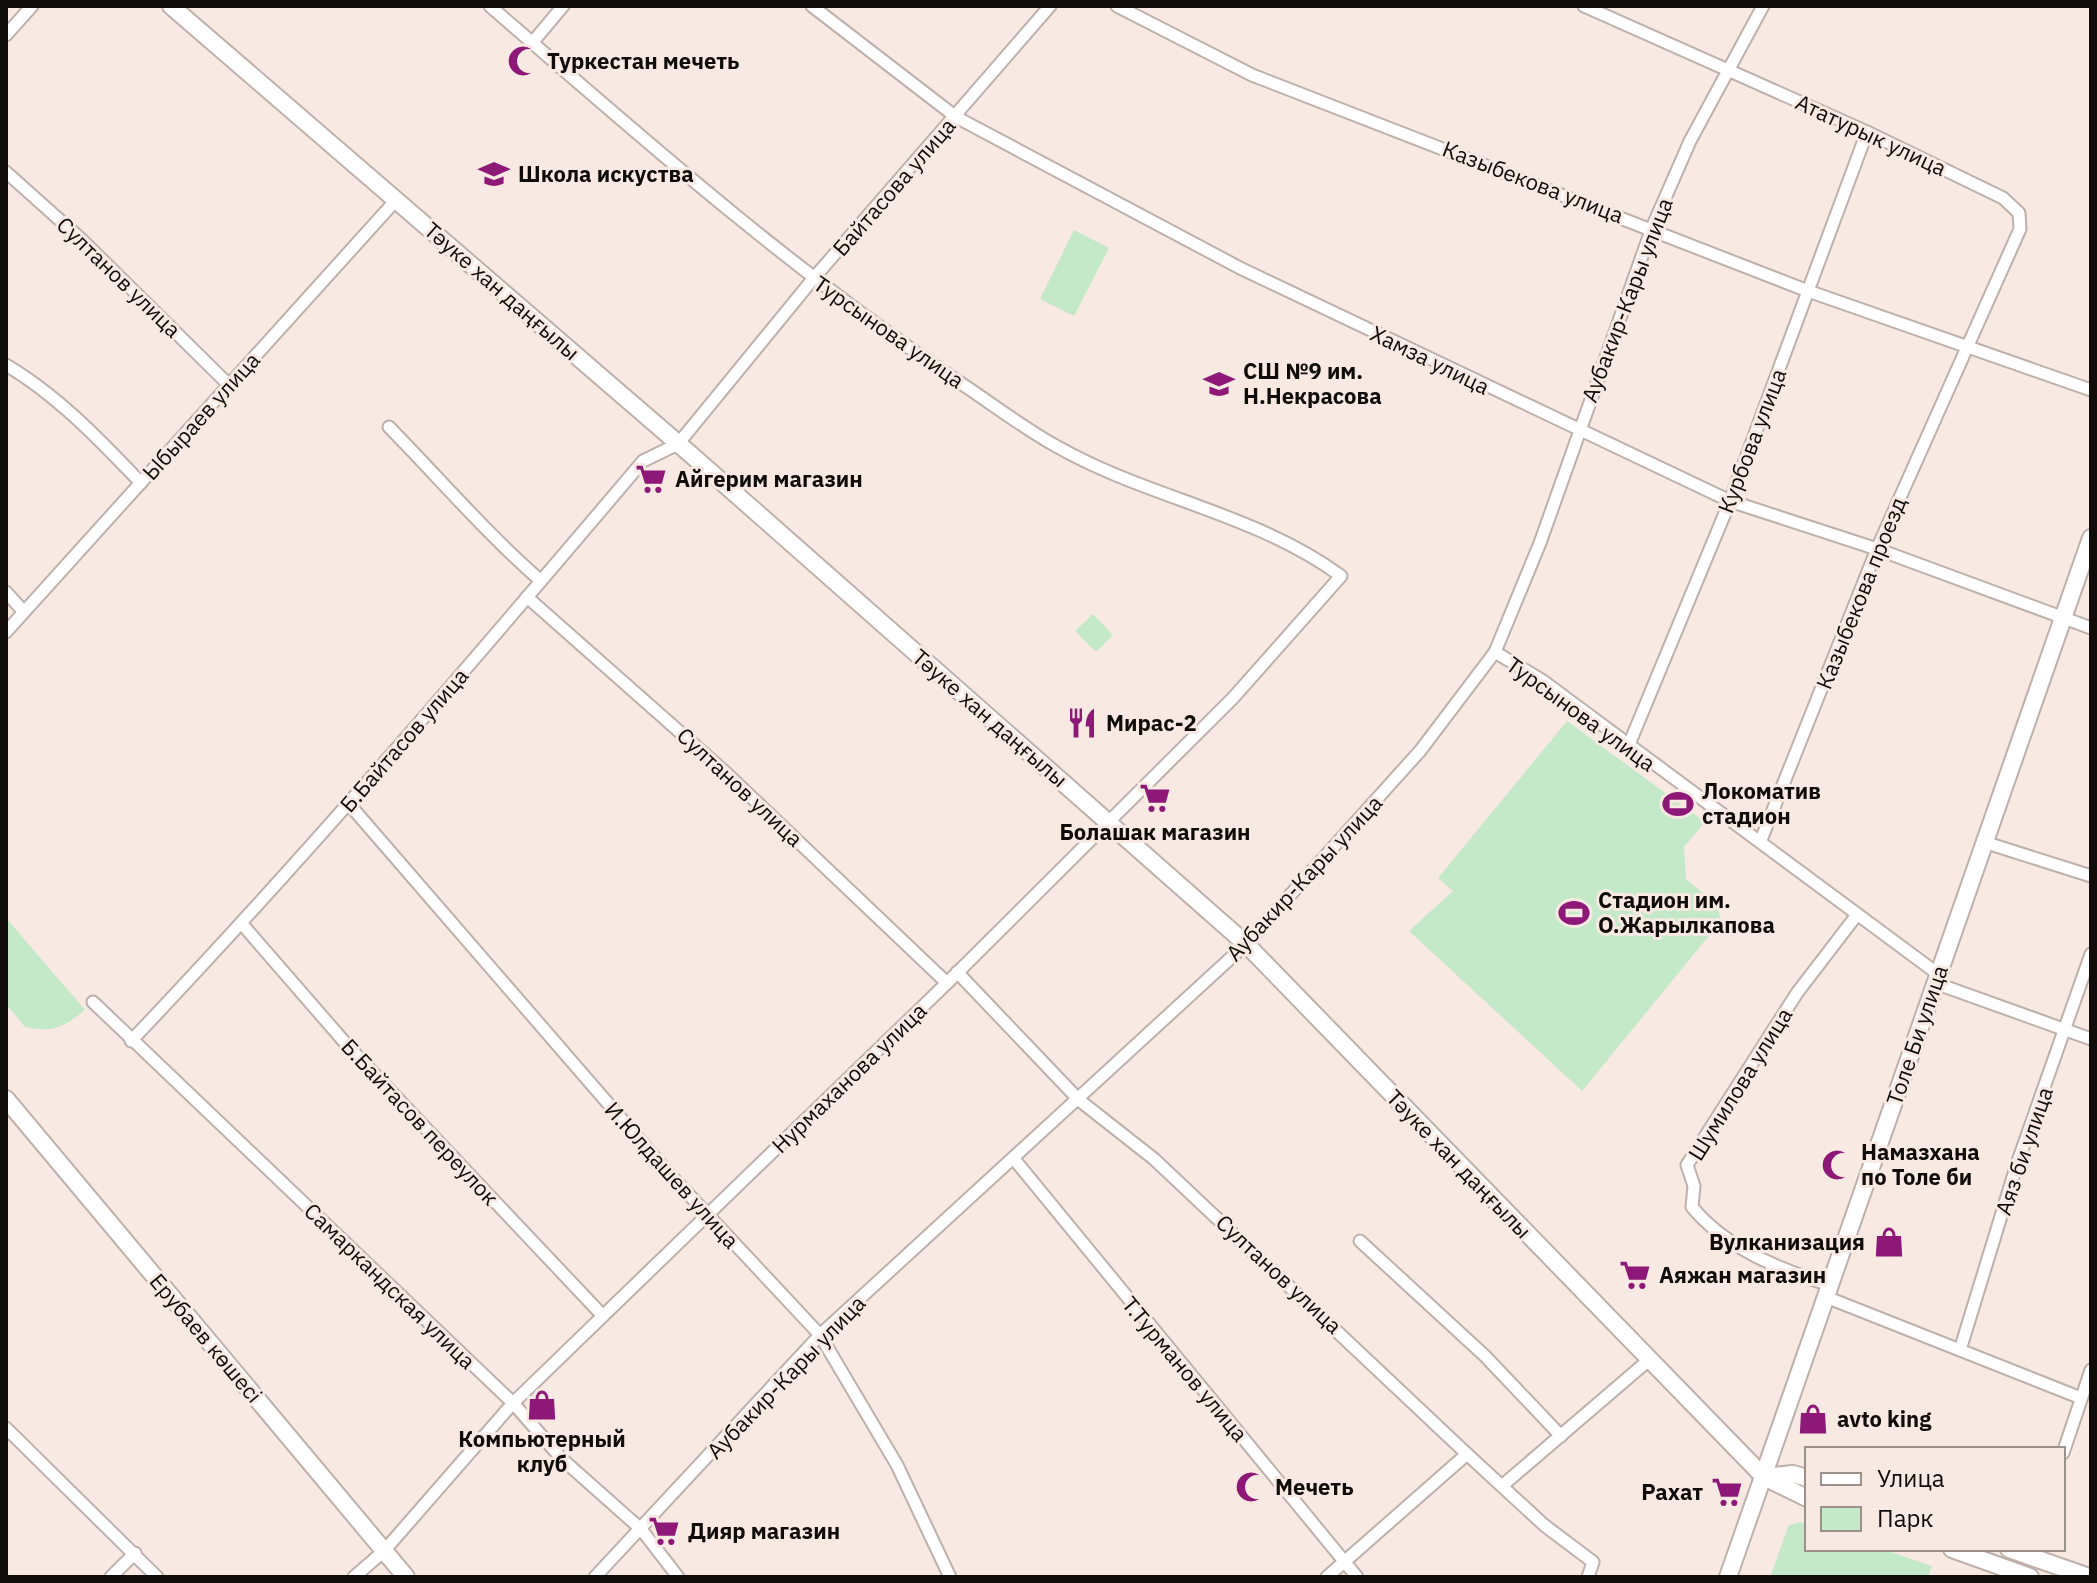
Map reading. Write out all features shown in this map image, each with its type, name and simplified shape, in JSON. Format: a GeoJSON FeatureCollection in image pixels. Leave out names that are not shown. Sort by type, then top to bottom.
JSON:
{"type":"FeatureCollection","features":[{"type":"Feature","properties":{"kind":"street"},"geometry":{"type":"LineString","coordinates":[[6,35],[32,6]]}},
{"type":"Feature","properties":{"kind":"street","name":"Тәуке хан даңғылы"},"geometry":{"type":"LineString","coordinates":[[171,6],[678,444],[1246,944],[1764,1477],[1805,1497]]}},
{"type":"Feature","properties":{"kind":"street","name":"Турсынова улица"},"geometry":{"type":"LineString","coordinates":[[490,6],[813,279],[857,313],[1057,447],[1168,496],[1260,530],[1313,556],[1341,576]]}},
{"type":"Feature","properties":{"kind":"street"},"geometry":{"type":"LineString","coordinates":[[532,43],[563,6]]}},
{"type":"Feature","properties":{"kind":"street","name":"Хамза улица"},"geometry":{"type":"LineString","coordinates":[[812,6],[956,117],[1240,268],[1577,431],[1730,501],[1877,549],[2091,628]]}},
{"type":"Feature","properties":{"kind":"street","name":"Байтасова улица"},"geometry":{"type":"LineString","coordinates":[[678,444],[813,279],[1050,6]]}},
{"type":"Feature","properties":{"kind":"street","name":"Казыбекова улица"},"geometry":{"type":"LineString","coordinates":[[1117,6],[1252,75],[1808,291],[1969,350],[2091,390]]}},
{"type":"Feature","properties":{"kind":"street","name":"Ататурык улица"},"geometry":{"type":"LineString","coordinates":[[1584,6],[1867,132],[2003,198],[2019,213],[2020,229],[1969,350]]}},
{"type":"Feature","properties":{"kind":"street","name":"Аубакир-Кары улица"},"geometry":{"type":"LineString","coordinates":[[595,1577],[820,1335],[1246,944],[1420,751],[1495,652],[1540,543],[1577,431],[1652,228],[1690,141],[1763,6]]}},
{"type":"Feature","properties":{"kind":"street","name":"Курбова улица"},"geometry":{"type":"LineString","coordinates":[[1628,747],[1730,501],[1867,132]]}},
{"type":"Feature","properties":{"kind":"street","name":"Султанов улица"},"geometry":{"type":"LineString","coordinates":[[6,172],[81,239],[229,385]]}},
{"type":"Feature","properties":{"kind":"street","name":"Ыбыраев улица"},"geometry":{"type":"LineString","coordinates":[[6,632],[397,199]]}},
{"type":"Feature","properties":{"kind":"street","name":"Казыбекова проезд"},"geometry":{"type":"LineString","coordinates":[[1761,840],[1877,549],[1969,350]]}},
{"type":"Feature","properties":{"kind":"street"},"geometry":{"type":"LineString","coordinates":[[6,365],[82,423],[141,483]]}},
{"type":"Feature","properties":{"kind":"street"},"geometry":{"type":"LineString","coordinates":[[389,427],[473,513],[495,542],[541,581]]}},
{"type":"Feature","properties":{"kind":"street","name":"Б.Байтасов улица"},"geometry":{"type":"LineString","coordinates":[[131,1041],[242,924],[349,804],[643,461],[678,444]]}},
{"type":"Feature","properties":{"kind":"street","name":"Толе Би улица"},"geometry":{"type":"LineString","coordinates":[[1728,1577],[1936,979],[1987,843],[2061,618],[2091,538]]}},
{"type":"Feature","properties":{"kind":"street","name":"Нурмаханова улица"},"geometry":{"type":"LineString","coordinates":[[354,1577],[384,1551],[513,1403],[1109,823],[1233,698],[1341,576]]}},
{"type":"Feature","properties":{"kind":"street"},"geometry":{"type":"LineString","coordinates":[[6,592],[24,612]]}},
{"type":"Feature","properties":{"kind":"street","name":"Султанов улица"},"geometry":{"type":"LineString","coordinates":[[527,597],[725,772],[947,983]]}},
{"type":"Feature","properties":{"kind":"street","name":"Турсынова улица"},"geometry":{"type":"LineString","coordinates":[[1495,652],[1543,681],[1628,747],[1761,840],[1936,979],[2091,1039]]}},
{"type":"Feature","properties":{"kind":"street","name":"И.Юлдашев улица"},"geometry":{"type":"LineString","coordinates":[[349,804],[498,980],[820,1335],[897,1465],[950,1577]]}},
{"type":"Feature","properties":{"kind":"street"},"geometry":{"type":"LineString","coordinates":[[1987,843],[2091,876]]}},
{"type":"Feature","properties":{"kind":"street","name":"Шумилова улица"},"geometry":{"type":"LineString","coordinates":[[1856,916],[1797,993],[1687,1165],[1694,1186],[1692,1207],[1707,1225],[1757,1257],[1960,1350],[2081,1398]]}},
{"type":"Feature","properties":{"kind":"street","name":"Б.Байтасов переулок"},"geometry":{"type":"LineString","coordinates":[[242,924],[347,1045],[603,1316]]}},
{"type":"Feature","properties":{"kind":"street","name":"Аяз би улица"},"geometry":{"type":"LineString","coordinates":[[1960,1350],[2017,1164],[2068,1028],[2091,954]]}},
{"type":"Feature","properties":{"kind":"street","name":"Султанов улица"},"geometry":{"type":"LineString","coordinates":[[957,972],[1079,1100],[1154,1159],[1544,1525],[1593,1562],[1588,1577]]}},
{"type":"Feature","properties":{"kind":"street","name":"Самаркандская улица"},"geometry":{"type":"LineString","coordinates":[[93,1002],[513,1403],[562,1459],[641,1529],[678,1577]]}},
{"type":"Feature","properties":{"kind":"street","name":"Ерубаев көшесі"},"geometry":{"type":"LineString","coordinates":[[6,1099],[406,1577]]}},
{"type":"Feature","properties":{"kind":"street","name":"Т.Турманов улица"},"geometry":{"type":"LineString","coordinates":[[1014,1159],[1087,1252],[1346,1560],[1357,1577]]}},
{"type":"Feature","properties":{"kind":"street"},"geometry":{"type":"LineString","coordinates":[[1360,1241],[1485,1356],[1561,1436]]}},
{"type":"Feature","properties":{"kind":"street"},"geometry":{"type":"LineString","coordinates":[[1503,1485],[1650,1359]]}},
{"type":"Feature","properties":{"kind":"street"},"geometry":{"type":"LineString","coordinates":[[2065,1447],[2091,1370]]}},
{"type":"Feature","properties":{"kind":"street"},"geometry":{"type":"LineString","coordinates":[[6,1428],[157,1577]]}},
{"type":"Feature","properties":{"kind":"street"},"geometry":{"type":"LineString","coordinates":[[1327,1577],[1467,1454]]}},
{"type":"Feature","properties":{"kind":"street"},"geometry":{"type":"LineString","coordinates":[[1764,1477],[1793,1474],[1805,1477]]}},
{"type":"Feature","properties":{"kind":"street"},"geometry":{"type":"LineString","coordinates":[[1958,1551],[2027,1576],[2030,1552],[2089,1577]]}},
{"type":"Feature","properties":{"kind":"street"},"geometry":{"type":"LineString","coordinates":[[111,1577],[135,1553]]}},
{"type":"Feature","properties":{"kind":"green space"},"geometry":{"type":"Polygon","coordinates":[[[1074,230],[1109,248],[1074,316],[1040,299],[1074,230]]]}},
{"type":"Feature","properties":{"kind":"green space"},"geometry":{"type":"Polygon","coordinates":[[[1093,614],[1113,635],[1096,652],[1075,631],[1093,614]]]}},
{"type":"Feature","properties":{"kind":"green space","name":"Стадион им. О.Жарылкапова"},"geometry":{"type":"Polygon","coordinates":[[[1567,721],[1705,822],[1684,847],[1686,879],[1717,904],[1721,921],[1582,1091],[1409,931],[1453,891],[1438,878],[1567,721]]]}},
{"type":"Feature","properties":{"kind":"green space"},"geometry":{"type":"Polygon","coordinates":[[[6,918],[85,1010],[71,1021],[51,1029],[25,1027],[6,1004],[6,918]]]}},
{"type":"Feature","properties":{"kind":"green space"},"geometry":{"type":"Polygon","coordinates":[[[1805,1523],[1805,1551],[1888,1551],[1932,1566],[1928,1577],[1770,1577],[1789,1525],[1805,1523]]]}},
{"type":"Feature","properties":{"kind":"place","name":"Туркестан мечеть"},"geometry":{"type":"Point","coordinates":[523,61]}},
{"type":"Feature","properties":{"kind":"place","name":"Школа искуства"},"geometry":{"type":"Point","coordinates":[494,174]}},
{"type":"Feature","properties":{"kind":"place","name":"СШ №9 им. Н.Некрасова"},"geometry":{"type":"Point","coordinates":[1219,384]}},
{"type":"Feature","properties":{"kind":"place","name":"Айгерим магазин"},"geometry":{"type":"Point","coordinates":[651,479]}},
{"type":"Feature","properties":{"kind":"place","name":"Мирас-2"},"geometry":{"type":"Point","coordinates":[1082,723]}},
{"type":"Feature","properties":{"kind":"place","name":"Болашак магазин"},"geometry":{"type":"Point","coordinates":[1155,798]}},
{"type":"Feature","properties":{"kind":"place","name":"Локоматив стадион"},"geometry":{"type":"Point","coordinates":[1678,804]}},
{"type":"Feature","properties":{"kind":"place","name":"Стадион им. О.Жарылкапова"},"geometry":{"type":"Point","coordinates":[1574,913]}},
{"type":"Feature","properties":{"kind":"place","name":"Намазхана по Толе би"},"geometry":{"type":"Point","coordinates":[1837,1165]}},
{"type":"Feature","properties":{"kind":"place","name":"Вулканизация"},"geometry":{"type":"Point","coordinates":[1889,1242]}},
{"type":"Feature","properties":{"kind":"place","name":"Аяжан магазин"},"geometry":{"type":"Point","coordinates":[1635,1275]}},
{"type":"Feature","properties":{"kind":"place","name":"Компьютерный клуб"},"geometry":{"type":"Point","coordinates":[542,1405]}},
{"type":"Feature","properties":{"kind":"place","name":"avto king"},"geometry":{"type":"Point","coordinates":[1813,1419]}},
{"type":"Feature","properties":{"kind":"place","name":"Мечеть"},"geometry":{"type":"Point","coordinates":[1251,1487]}},
{"type":"Feature","properties":{"kind":"place","name":"Рахат"},"geometry":{"type":"Point","coordinates":[1727,1492]}},
{"type":"Feature","properties":{"kind":"place","name":"Дияр магазин"},"geometry":{"type":"Point","coordinates":[664,1531]}}]}
